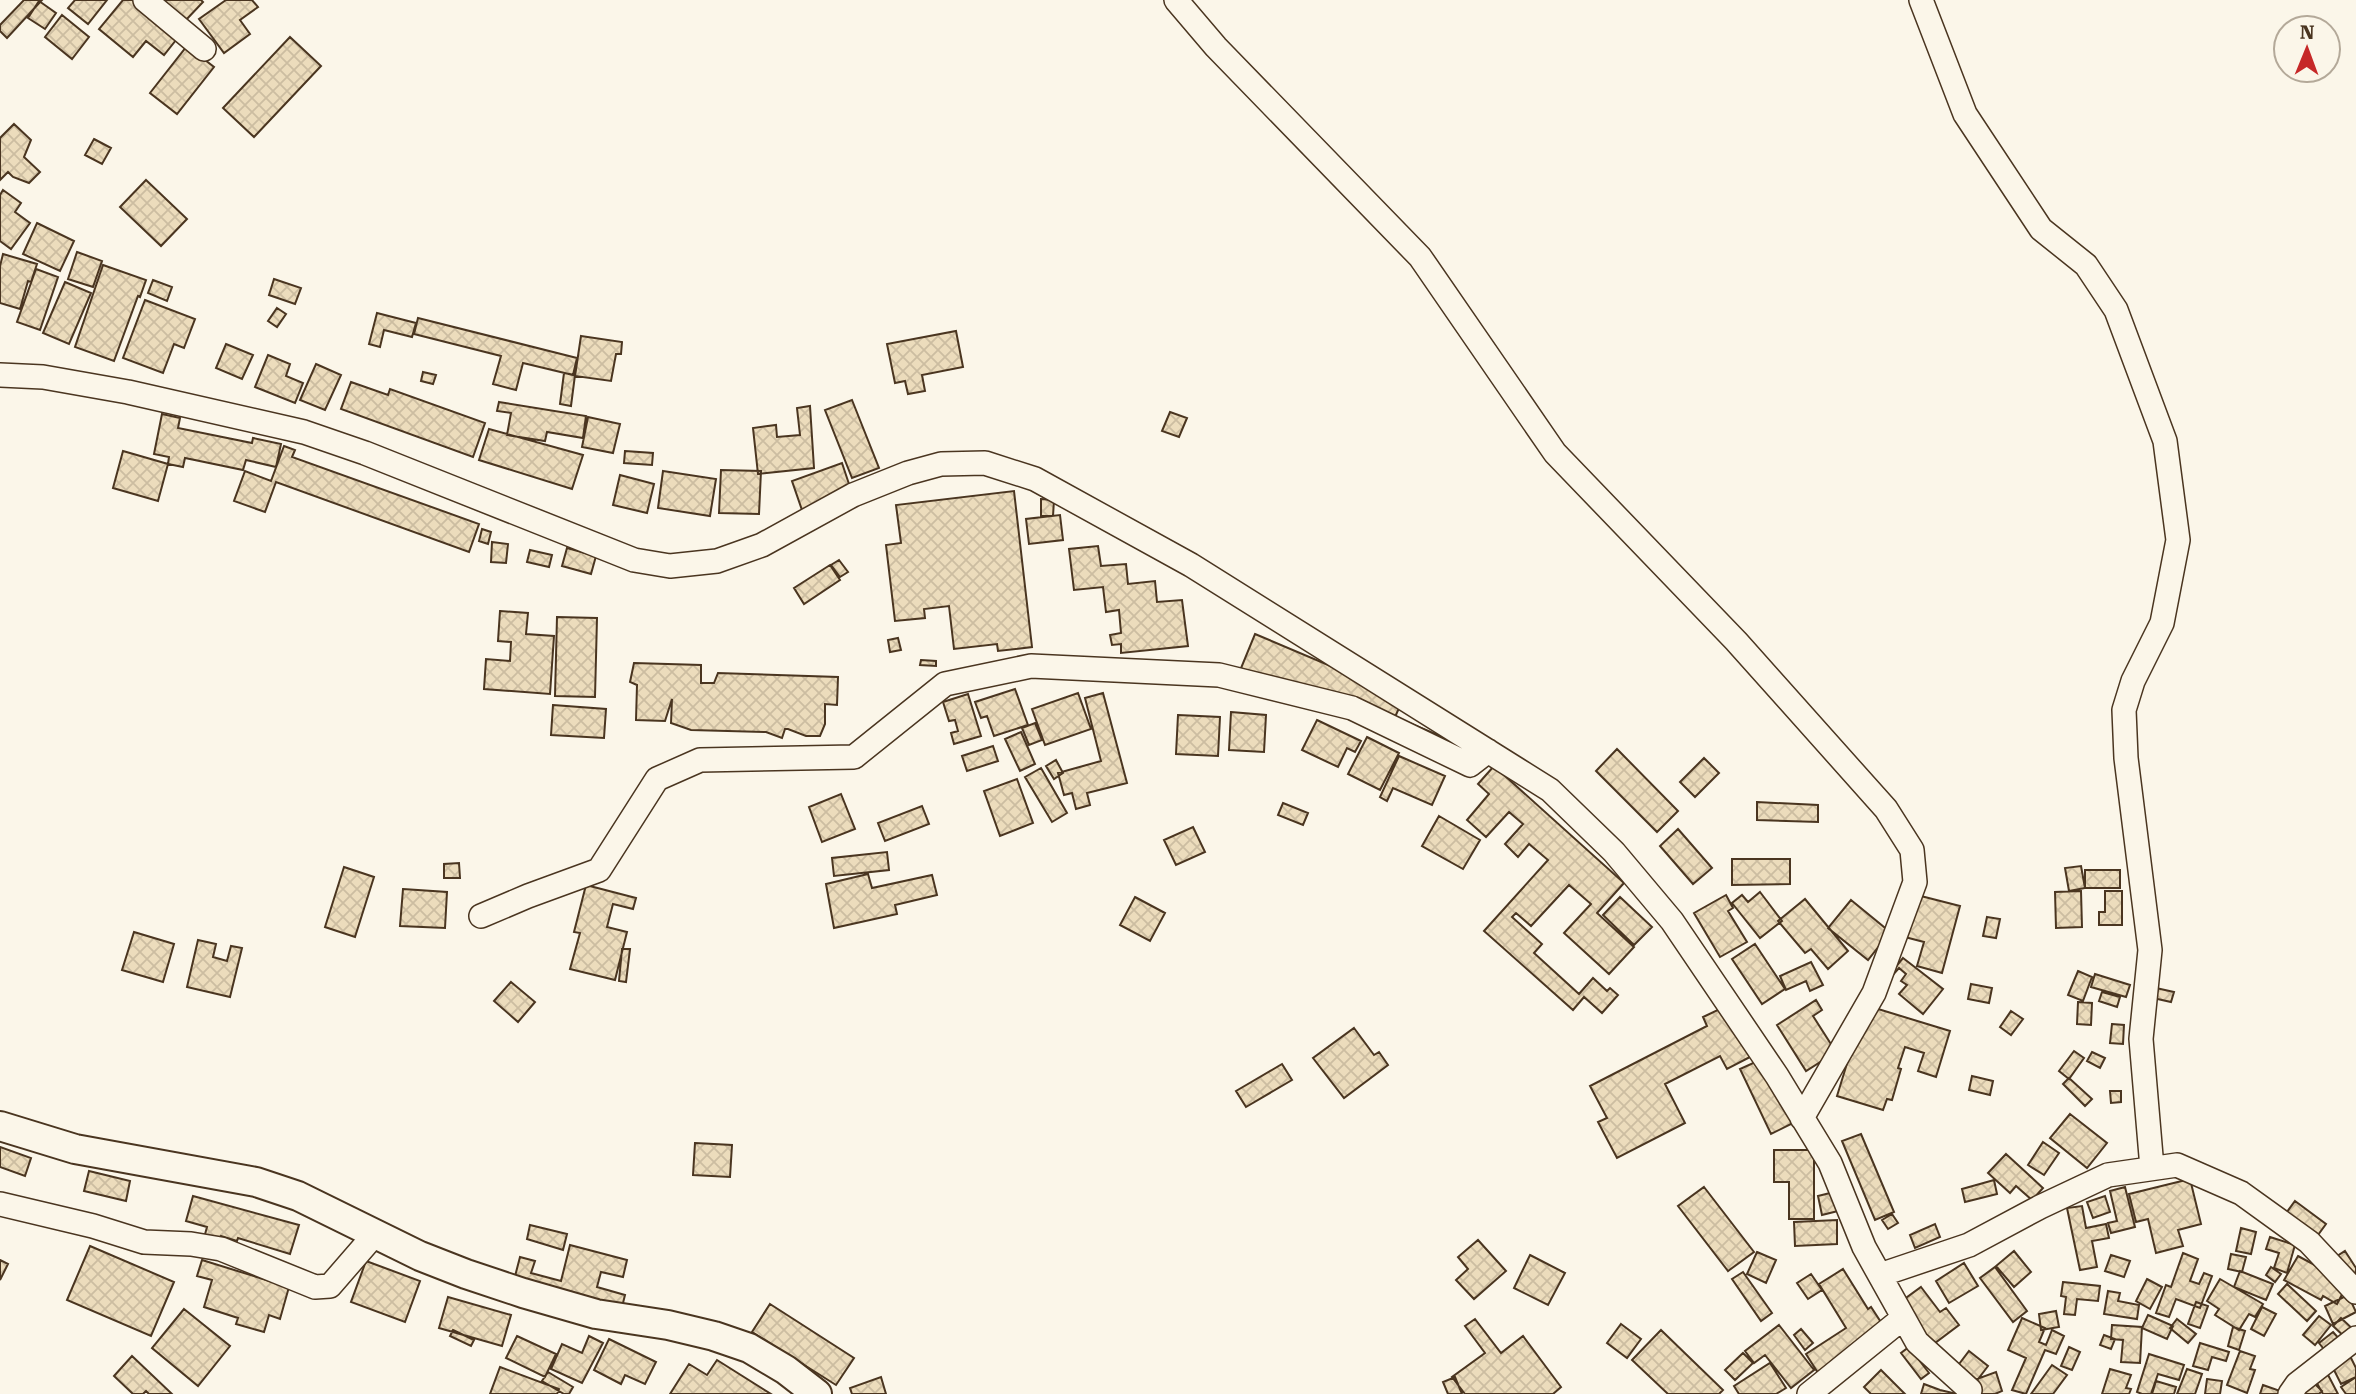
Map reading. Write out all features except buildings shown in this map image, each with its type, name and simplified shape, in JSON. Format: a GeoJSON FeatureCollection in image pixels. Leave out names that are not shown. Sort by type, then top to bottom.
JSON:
{"type":"FeatureCollection","features":[{"type":"Feature","properties":{"kind":"main road"},"geometry":{"type":"LineString","coordinates":[[0,1126],[75,1149],[256,1182],[298,1196],[420,1256],[523,1293],[596,1314],[680,1328],[750,1348],[786,1370],[817,1394]]}},
{"type":"Feature","properties":{"kind":"street"},"geometry":{"type":"LineString","coordinates":[[145,0],[204,49]]}},
{"type":"Feature","properties":{"kind":"street"},"geometry":{"type":"LineString","coordinates":[[1176,0],[1216,47],[1420,257],[1555,453],[1754,661],[1886,809],[1912,850],[1915,882],[1874,993],[1802,1118]]}},
{"type":"Feature","properties":{"kind":"street"},"geometry":{"type":"LineString","coordinates":[[1921,0],[1965,114],[2041,229],[2087,265],[2116,310],[2165,441],[2178,540],[2162,624],[2133,681],[2124,710],[2126,758],[2150,950],[2141,1039],[2152,1168]]}},
{"type":"Feature","properties":{"kind":"street"},"geometry":{"type":"LineString","coordinates":[[2,369],[128,392],[304,432],[365,453],[634,560],[670,566],[717,561],[762,545],[853,495],[908,473],[941,464],[985,463],[1035,480],[1191,565],[1550,790],[1614,852],[1672,921],[1777,1076],[1830,1163],[1864,1247],[1917,1342],[1970,1390]]}},
{"type":"Feature","properties":{"kind":"street"},"geometry":{"type":"LineString","coordinates":[[481,916],[599,870],[657,779],[700,760],[854,757],[945,684],[1031,666],[1219,675],[1352,708],[1470,765],[1488,751]]}},
{"type":"Feature","properties":{"kind":"street"},"geometry":{"type":"LineString","coordinates":[[1880,1275],[1969,1245],[2108,1175],[2177,1165],[2241,1193],[2309,1241],[2356,1292]]}},
{"type":"Feature","properties":{"kind":"street"},"geometry":{"type":"LineString","coordinates":[[0,1204],[93,1226],[144,1242],[191,1244],[221,1249],[314,1287],[330,1286],[374,1234]]}},
{"type":"Feature","properties":{"kind":"street"},"geometry":{"type":"LineString","coordinates":[[1809,1394],[1903,1318]]}},
{"type":"Feature","properties":{"kind":"street"},"geometry":{"type":"LineString","coordinates":[[2290,1394],[2297,1384],[2356,1338]]}}]}
